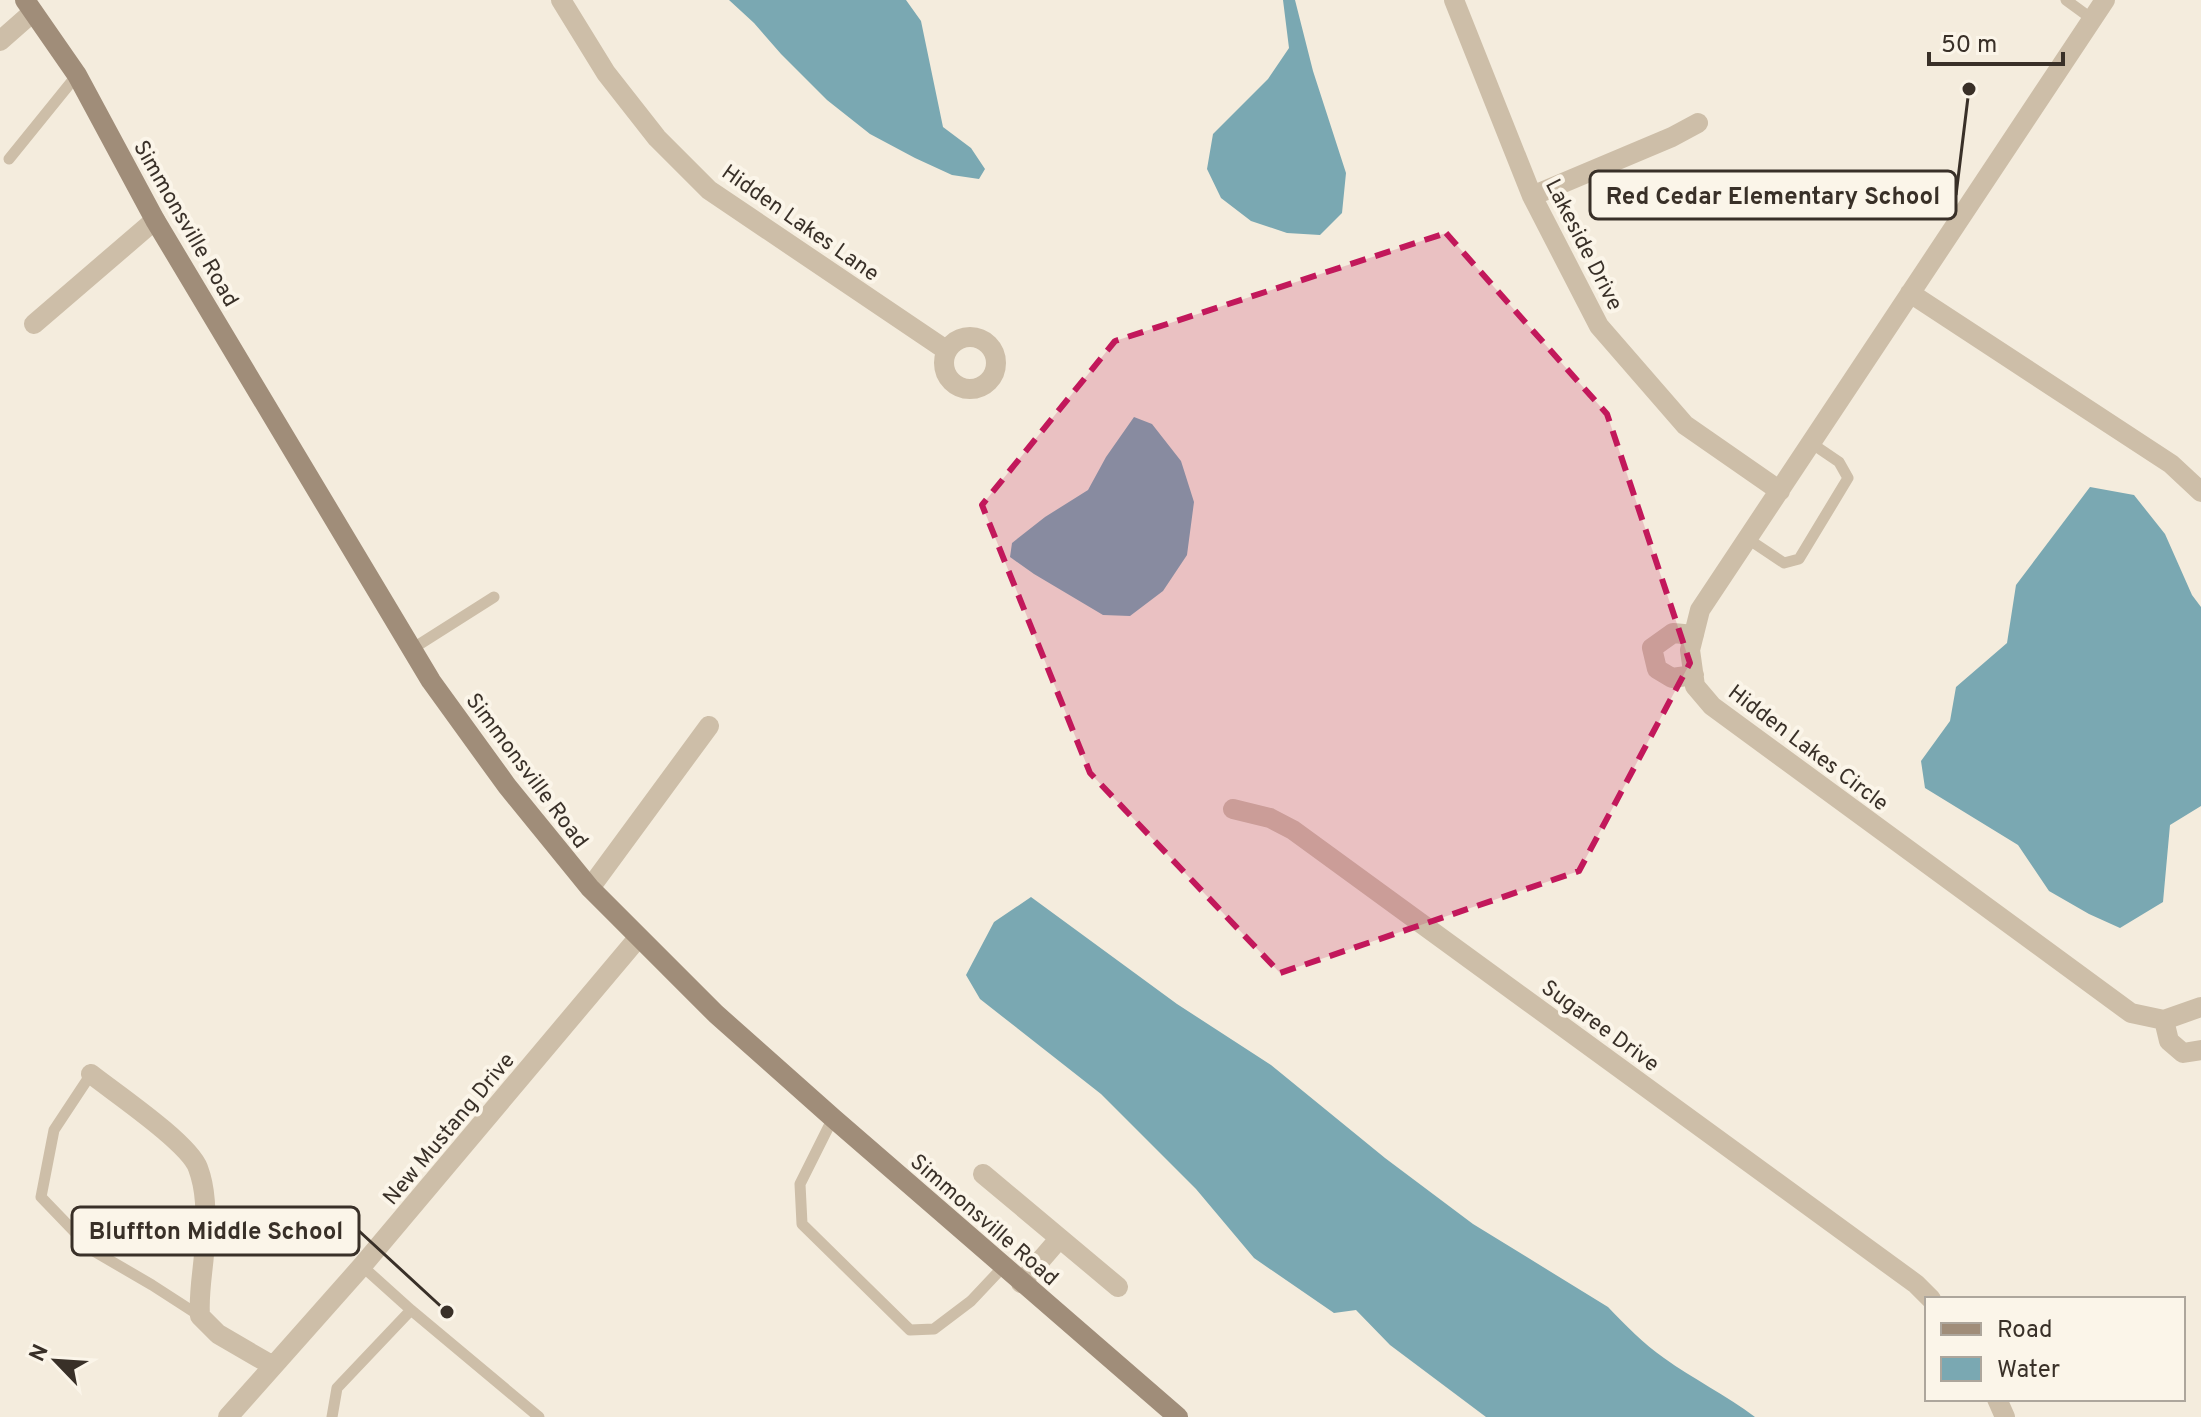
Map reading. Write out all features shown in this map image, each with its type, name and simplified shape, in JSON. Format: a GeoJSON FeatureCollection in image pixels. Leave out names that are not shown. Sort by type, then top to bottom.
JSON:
{"type":"FeatureCollection","features":[{"type":"Feature","properties":{"kind":"street","name":"Hidden Lakes Lane"},"geometry":{"type":"LineString","coordinates":[[561,0],[606,73],[657,138],[709,190],[946,350]]}},
{"type":"Feature","properties":{"kind":"street","name":"Lakeside Drive"},"geometry":{"type":"LineString","coordinates":[[1454,0],[1532,196],[1599,326],[1685,425],[1780,491]]}},
{"type":"Feature","properties":{"kind":"street"},"geometry":{"type":"LineString","coordinates":[[1694,635],[1673,633],[1652,648],[1657,669],[1672,678],[1694,675],[1690,650],[1694,635],[1700,610],[2105,0]]}},
{"type":"Feature","properties":{"kind":"street"},"geometry":{"type":"LineString","coordinates":[[0,41],[29,6]]}},
{"type":"Feature","properties":{"kind":"street","name":"Simmonsville Road"},"geometry":{"type":"LineString","coordinates":[[29,6],[77,75],[155,220],[431,681],[507,786],[590,888],[716,1014],[1178,1417]]}},
{"type":"Feature","properties":{"kind":"street"},"geometry":{"type":"LineString","coordinates":[[1532,196],[1698,123]]}},
{"type":"Feature","properties":{"kind":"street"},"geometry":{"type":"LineString","coordinates":[[34,324],[155,220]]}},
{"type":"Feature","properties":{"kind":"street"},"geometry":{"type":"LineString","coordinates":[[1910,293],[2171,464],[2201,492]]}},
{"type":"Feature","properties":{"kind":"street","name":"Hidden Lakes Circle"},"geometry":{"type":"LineString","coordinates":[[1694,675],[1695,686],[1712,706],[2131,1013],[2164,1020]]}},
{"type":"Feature","properties":{"kind":"street"},"geometry":{"type":"LineString","coordinates":[[590,888],[709,726]]}},
{"type":"Feature","properties":{"kind":"street","name":"Sugaree Drive"},"geometry":{"type":"LineString","coordinates":[[1233,809],[1270,818],[1293,830],[1904,1275],[1929,1297]]}},
{"type":"Feature","properties":{"kind":"street","name":"New Mustang Drive"},"geometry":{"type":"LineString","coordinates":[[228,1417],[362,1266],[638,938]]}},
{"type":"Feature","properties":{"kind":"street"},"geometry":{"type":"LineString","coordinates":[[2201,1007],[2164,1020],[2169,1041],[2183,1053],[2201,1050]]}},
{"type":"Feature","properties":{"kind":"street"},"geometry":{"type":"LineString","coordinates":[[91,1074],[176,1140],[197,1165],[206,1200],[198,1294],[200,1316],[218,1334],[273,1366]]}},
{"type":"Feature","properties":{"kind":"street"},"geometry":{"type":"LineString","coordinates":[[983,1174],[1118,1287]]}},
{"type":"Feature","properties":{"kind":"street"},"geometry":{"type":"LineString","coordinates":[[1021,1283],[1059,1239]]}},
{"type":"Feature","properties":{"kind":"lane"},"geometry":{"type":"LineString","coordinates":[[2066,0],[2092,19]]}},
{"type":"Feature","properties":{"kind":"lane"},"geometry":{"type":"LineString","coordinates":[[9,159],[77,75]]}},
{"type":"Feature","properties":{"kind":"lane"},"geometry":{"type":"LineString","coordinates":[[1748,539],[1784,563],[1799,559],[1848,478],[1839,462],[1811,443]]}},
{"type":"Feature","properties":{"kind":"lane"},"geometry":{"type":"LineString","coordinates":[[412,649],[494,597]]}},
{"type":"Feature","properties":{"kind":"lane"},"geometry":{"type":"LineString","coordinates":[[91,1074],[54,1130],[41,1197],[92,1250],[200,1316]]}},
{"type":"Feature","properties":{"kind":"lane"},"geometry":{"type":"LineString","coordinates":[[833,1118],[800,1184],[802,1224],[910,1330],[934,1329],[971,1301],[1003,1267]]}},
{"type":"Feature","properties":{"kind":"lane"},"geometry":{"type":"LineString","coordinates":[[362,1266],[539,1417]]}},
{"type":"Feature","properties":{"kind":"lane"},"geometry":{"type":"LineString","coordinates":[[332,1417],[337,1388],[411,1310]]}},
{"type":"Feature","properties":{"kind":"highlighted area"},"geometry":{"type":"Polygon","coordinates":[[[1446,233],[1607,414],[1690,663],[1579,871],[1280,973],[1090,773],[982,505],[1115,341],[1446,233]]]}},
{"type":"Feature","properties":{"kind":"water"},"geometry":{"type":"Polygon","coordinates":[[[729,0],[906,0],[921,21],[943,127],[971,148],[985,169],[979,179],[952,175],[870,134],[827,100],[729,0]]]}},
{"type":"Feature","properties":{"kind":"water"},"geometry":{"type":"Polygon","coordinates":[[[1283,0],[1295,0],[1313,71],[1346,173],[1342,213],[1320,235],[1287,233],[1251,221],[1221,198],[1207,169],[1213,134],[1268,79],[1289,48],[1283,0]]]}},
{"type":"Feature","properties":{"kind":"water"},"geometry":{"type":"Polygon","coordinates":[[[1134,417],[1152,424],[1181,461],[1194,502],[1187,555],[1163,591],[1130,616],[1103,615],[1010,557],[1012,543],[1045,517],[1088,490],[1134,417]]]}},
{"type":"Feature","properties":{"kind":"water"},"geometry":{"type":"Polygon","coordinates":[[[2090,487],[2134,495],[2165,534],[2192,595],[2201,607],[2201,806],[2170,825],[2163,902],[2120,928],[2049,891],[2018,845],[1925,788],[1921,761],[1950,721],[1956,687],[2007,643],[2016,585],[2090,487]]]}},
{"type":"Feature","properties":{"kind":"water"},"geometry":{"type":"Polygon","coordinates":[[[1031,897],[1177,1004],[1271,1065],[1385,1158],[1473,1224],[1608,1307],[1657,1353],[1755,1417],[1486,1417],[1390,1345],[1356,1310],[1334,1313],[1254,1258],[1196,1189],[1101,1094],[980,999],[966,975],[994,922],[1031,897]]]}},
{"type":"Feature","properties":{"kind":"place","name":"Red Cedar Elementary School"},"geometry":{"type":"Point","coordinates":[1969,89]}},
{"type":"Feature","properties":{"kind":"place","name":"Bluffton Middle School"},"geometry":{"type":"Point","coordinates":[447,1312]}}]}
